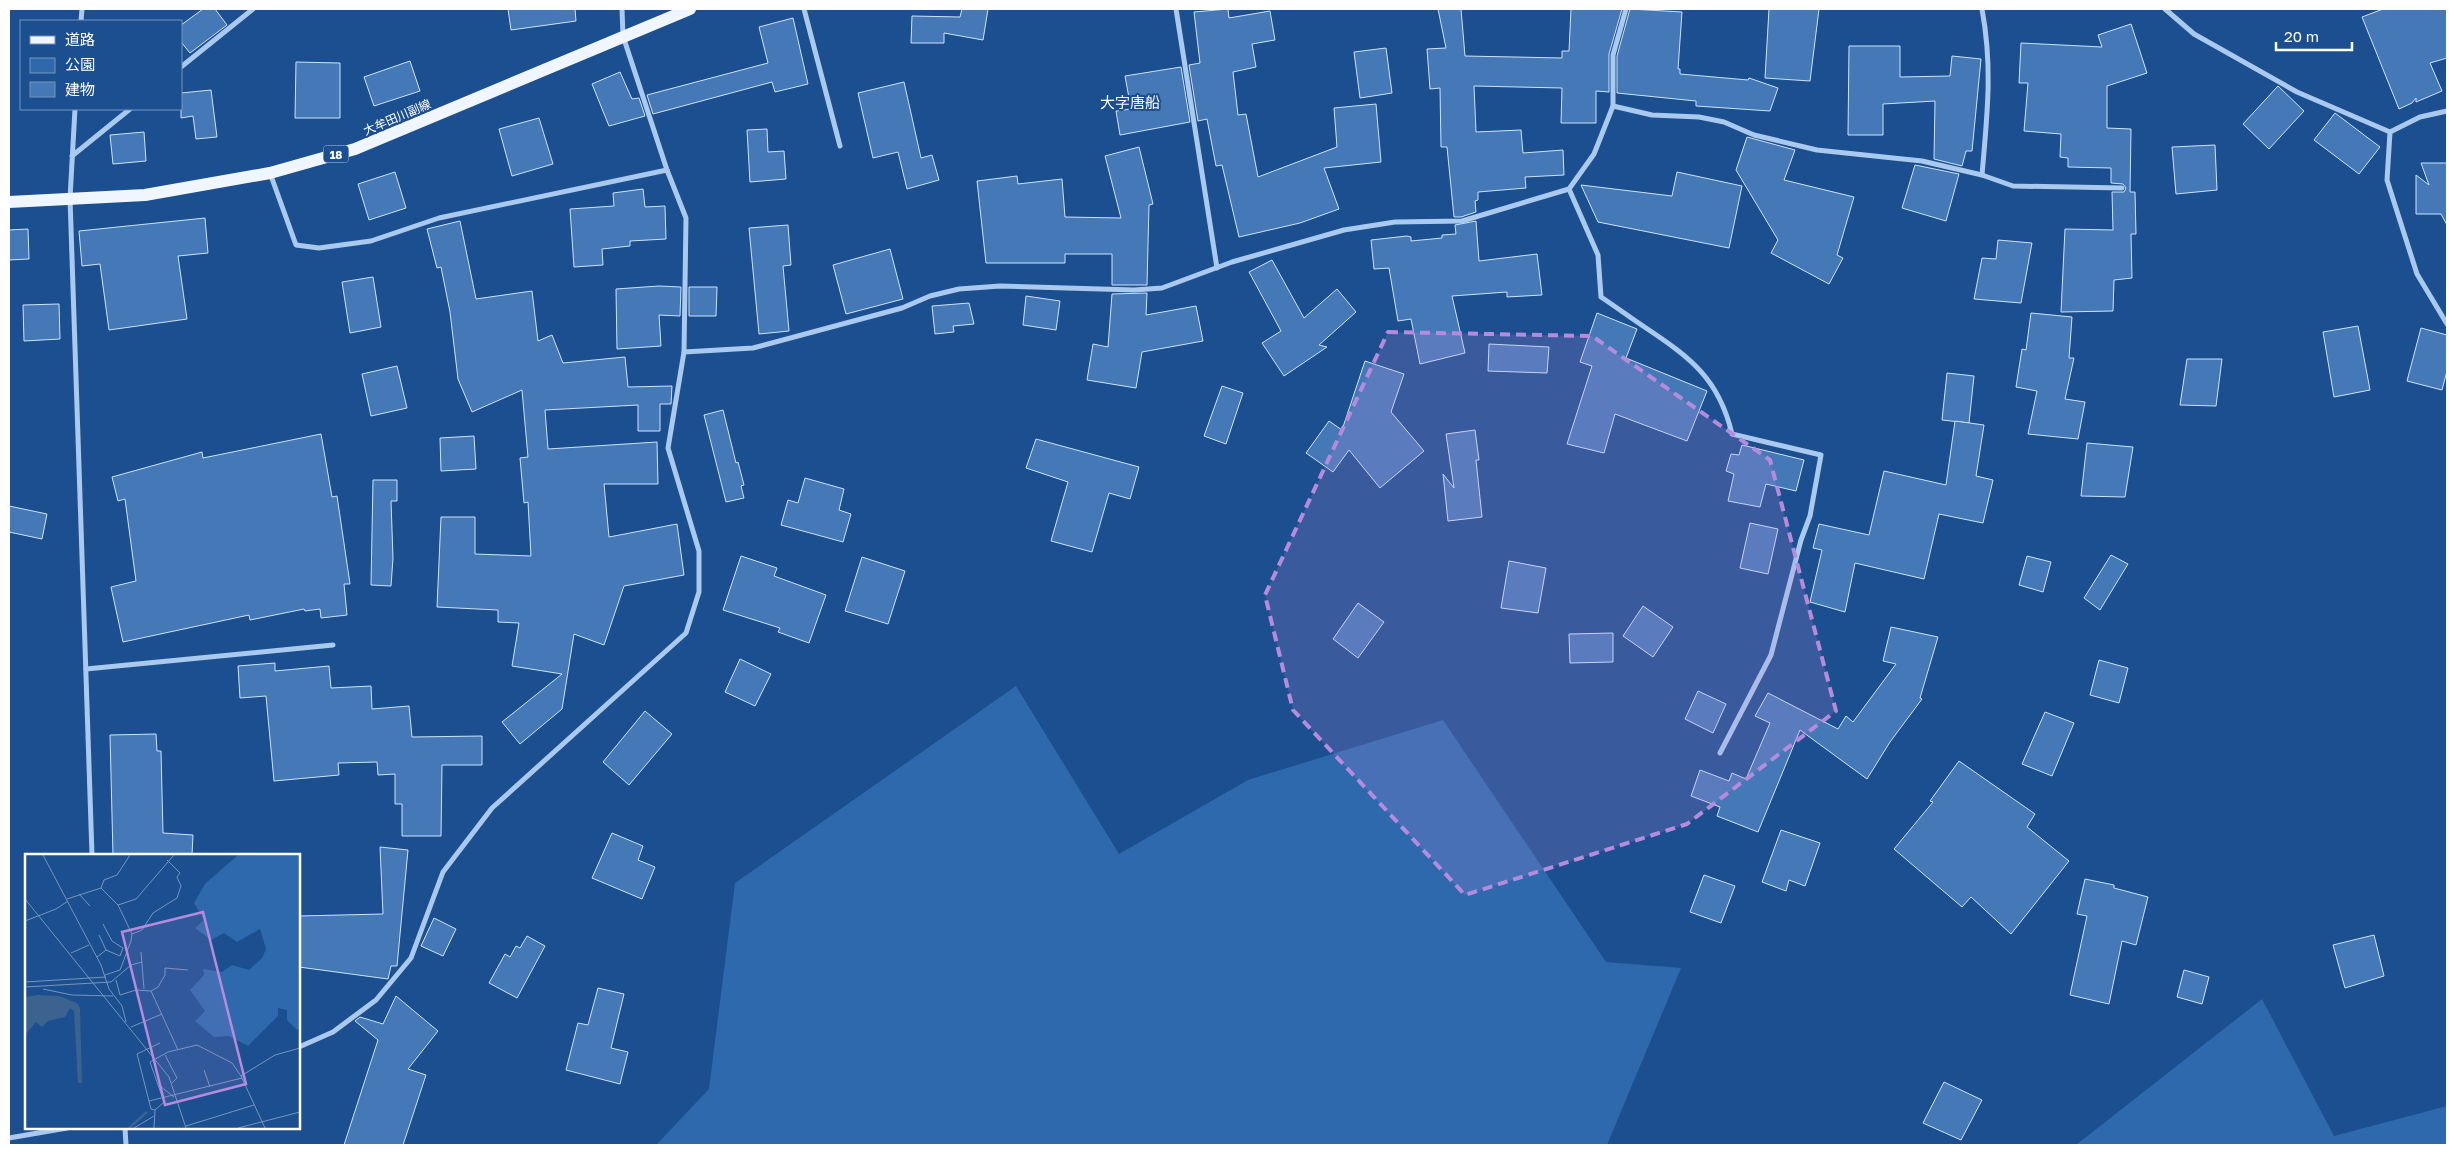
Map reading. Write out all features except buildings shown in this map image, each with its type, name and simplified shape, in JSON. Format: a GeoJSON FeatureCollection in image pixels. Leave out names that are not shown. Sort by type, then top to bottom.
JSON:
{"type":"FeatureCollection","features":[{"type":"Feature","properties":{"kind":"main road","name":"大牟田川副線"},"geometry":{"type":"LineString","coordinates":[[9,202],[145,195],[270,174],[355,149],[690,9]]}},
{"type":"Feature","properties":{"kind":"street"},"geometry":{"type":"LineString","coordinates":[[182,66],[253,9]]}},
{"type":"Feature","properties":{"kind":"street"},"geometry":{"type":"LineString","coordinates":[[300,1047],[334,1032],[376,1000],[411,958],[443,872],[492,808],[686,633],[699,592],[699,551],[668,448],[684,352],[686,218],[667,170],[623,36],[622,9]]}},
{"type":"Feature","properties":{"kind":"street"},"geometry":{"type":"LineString","coordinates":[[804,9],[840,146]]}},
{"type":"Feature","properties":{"kind":"street"},"geometry":{"type":"LineString","coordinates":[[1176,9],[1218,268]]}},
{"type":"Feature","properties":{"kind":"street"},"geometry":{"type":"LineString","coordinates":[[684,352],[753,348],[902,308],[930,296],[959,289],[1000,286],[1143,290],[1162,288],[1218,268],[1344,230],[1395,222],[1462,221],[1569,189],[1594,154],[1613,106],[1613,55],[1626,9]]}},
{"type":"Feature","properties":{"kind":"street"},"geometry":{"type":"LineString","coordinates":[[1982,9],[1988,44],[1990,84],[1982,175]]}},
{"type":"Feature","properties":{"kind":"street"},"geometry":{"type":"LineString","coordinates":[[2166,9],[2194,34],[2297,92],[2390,132],[2420,117],[2447,111]]}},
{"type":"Feature","properties":{"kind":"street"},"geometry":{"type":"LineString","coordinates":[[1613,106],[1652,115],[1700,117],[1724,122],[1754,135],[1816,150],[1922,161],[1982,175],[2013,186],[2122,188]]}},
{"type":"Feature","properties":{"kind":"street"},"geometry":{"type":"LineString","coordinates":[[75,110],[70,198],[92,854]]}},
{"type":"Feature","properties":{"kind":"street"},"geometry":{"type":"LineString","coordinates":[[72,156],[129,110]]}},
{"type":"Feature","properties":{"kind":"street"},"geometry":{"type":"LineString","coordinates":[[2390,132],[2387,180],[2417,274],[2447,324]]}},
{"type":"Feature","properties":{"kind":"street"},"geometry":{"type":"LineString","coordinates":[[270,174],[296,245],[319,248],[371,241],[439,218],[667,170]]}},
{"type":"Feature","properties":{"kind":"street"},"geometry":{"type":"LineString","coordinates":[[1569,189],[1598,255],[1601,297],[1678,349],[1699,368],[1726,410],[1732,434],[1821,455],[1810,516],[1801,540],[1771,655],[1720,753]]}},
{"type":"Feature","properties":{"kind":"street"},"geometry":{"type":"LineString","coordinates":[[86,669],[333,645]]}},
{"type":"Feature","properties":{"kind":"street"},"geometry":{"type":"LineString","coordinates":[[9,1138],[61,1129]]}},
{"type":"Feature","properties":{"kind":"street"},"geometry":{"type":"LineString","coordinates":[[125,1129],[126,1145]]}},
{"type":"Feature","properties":{"kind":"highlighted area"},"geometry":{"type":"Polygon","coordinates":[[[1388,332],[1592,336],[1770,460],[1836,711],[1687,824],[1465,895],[1293,710],[1265,595],[1388,332]]]}},
{"type":"Feature","properties":{"kind":"green space"},"geometry":{"type":"Polygon","coordinates":[[[1016,686],[1119,854],[1248,780],[1443,720],[1606,962],[1681,968],[1607,1145],[656,1145],[709,1089],[735,883],[1016,686]]]}},
{"type":"Feature","properties":{"kind":"green space"},"geometry":{"type":"Polygon","coordinates":[[[2262,999],[2334,1136],[2447,1106],[2447,1145],[2076,1145],[2262,999]]]}},
{"type":"Feature","properties":{"kind":"district","name":"大字唐船"},"geometry":{"type":"Point","coordinates":[1130,102]}}]}
